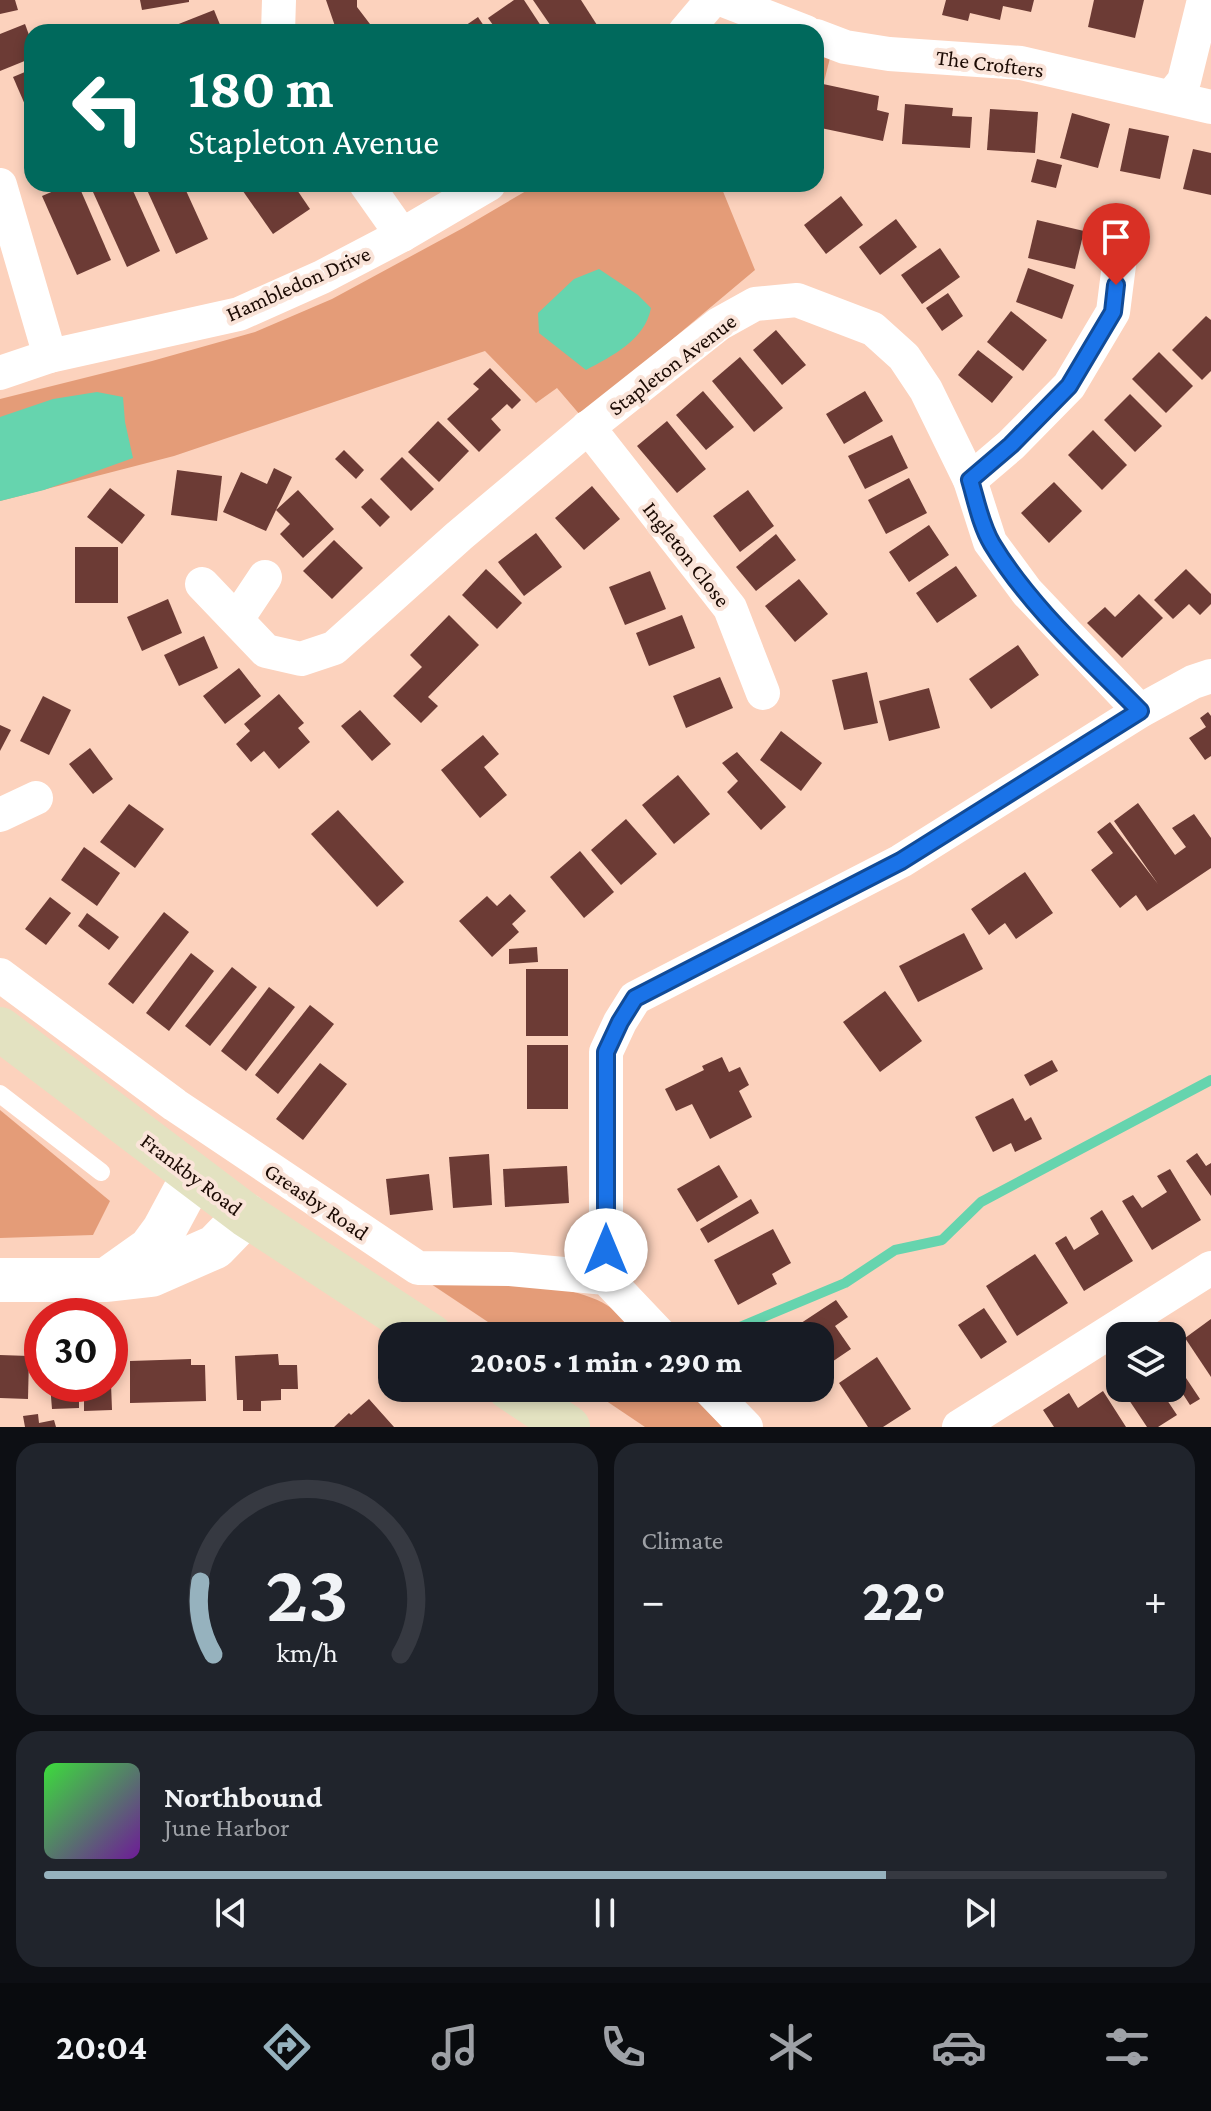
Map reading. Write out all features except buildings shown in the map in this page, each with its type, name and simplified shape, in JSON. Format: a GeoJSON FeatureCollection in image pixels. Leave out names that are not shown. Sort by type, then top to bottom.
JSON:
{"type":"FeatureCollection","features":[{"type":"Feature","properties":{"kind":"main road","name":"Frankby Road"},"geometry":{"type":"LineString","coordinates":[[0,1029],[246,1215],[410,1322]]}},
{"type":"Feature","properties":{"kind":"main road"},"geometry":{"type":"LineString","coordinates":[[518,1406],[568,1427]]}},
{"type":"Feature","properties":{"kind":"street"},"geometry":{"type":"LineString","coordinates":[[278,24],[279,0]]}},
{"type":"Feature","properties":{"kind":"street"},"geometry":{"type":"LineString","coordinates":[[692,24],[712,0]]}},
{"type":"Feature","properties":{"kind":"street"},"geometry":{"type":"LineString","coordinates":[[723,0],[785,24]]}},
{"type":"Feature","properties":{"kind":"street"},"geometry":{"type":"LineString","coordinates":[[1171,97],[1184,81],[1204,0]]}},
{"type":"Feature","properties":{"kind":"street","name":"The Crofters"},"geometry":{"type":"LineString","coordinates":[[824,39],[845,47],[889,54],[1021,63],[1211,107]]}},
{"type":"Feature","properties":{"kind":"street"},"geometry":{"type":"LineString","coordinates":[[0,185],[50,356]]}},
{"type":"Feature","properties":{"kind":"street"},"geometry":{"type":"LineString","coordinates":[[372,192],[402,235]]}},
{"type":"Feature","properties":{"kind":"street","name":"Hambledon Drive"},"geometry":{"type":"LineString","coordinates":[[0,373],[50,356],[239,314],[322,277],[475,192]]}},
{"type":"Feature","properties":{"kind":"street"},"geometry":{"type":"LineString","coordinates":[[970,480],[1011,445],[1069,386],[1113,312],[1120,257]]}},
{"type":"Feature","properties":{"kind":"street","name":"Stapleton Avenue"},"geometry":{"type":"LineString","coordinates":[[202,584],[266,651],[301,659],[334,648],[459,536],[588,427],[719,324],[755,304],[797,300],[873,329],[904,357],[926,390],[970,480],[990,542],[1018,580],[1140,711]]}},
{"type":"Feature","properties":{"kind":"street","name":"Ingleton Close"},"geometry":{"type":"LineString","coordinates":[[588,427],[730,608],[763,693]]}},
{"type":"Feature","properties":{"kind":"street"},"geometry":{"type":"LineString","coordinates":[[237,619],[265,577]]}},
{"type":"Feature","properties":{"kind":"street"},"geometry":{"type":"LineString","coordinates":[[648,1322],[606,1278],[606,1052],[635,998],[901,861],[1140,711],[1193,682],[1211,676]]}},
{"type":"Feature","properties":{"kind":"street"},"geometry":{"type":"LineString","coordinates":[[0,815],[36,798]]}},
{"type":"Feature","properties":{"kind":"street","name":"Greasby Road"},"geometry":{"type":"LineString","coordinates":[[0,975],[175,1105],[418,1268],[510,1269],[606,1278]]}},
{"type":"Feature","properties":{"kind":"street"},"geometry":{"type":"LineString","coordinates":[[107,1280],[150,1249],[164,1230],[193,1176]]}},
{"type":"Feature","properties":{"kind":"street"},"geometry":{"type":"LineString","coordinates":[[0,1280],[107,1280],[151,1275],[215,1247],[246,1215]]}},
{"type":"Feature","properties":{"kind":"street"},"geometry":{"type":"LineString","coordinates":[[959,1427],[1211,1268]]}},
{"type":"Feature","properties":{"kind":"street"},"geometry":{"type":"LineString","coordinates":[[722,1402],[746,1427]]}},
{"type":"Feature","properties":{"kind":"lane"},"geometry":{"type":"LineString","coordinates":[[0,1094],[101,1172]]}},
{"type":"Feature","properties":{"kind":"shaded area"},"geometry":{"type":"Polygon","coordinates":[[[824,56],[830,58],[824,82],[824,56]]]}},
{"type":"Feature","properties":{"kind":"shaded area"},"geometry":{"type":"Polygon","coordinates":[[[524,192],[723,192],[755,270],[581,416],[557,388],[536,403],[485,351],[174,456],[0,501],[0,399],[255,332],[332,299],[524,192]]]}},
{"type":"Feature","properties":{"kind":"shaded area"},"geometry":{"type":"Polygon","coordinates":[[[599,269],[638,295],[651,308],[648,319],[635,338],[586,370],[539,333],[538,313],[574,279],[599,269]]]}},
{"type":"Feature","properties":{"kind":"shaded area"},"geometry":{"type":"Polygon","coordinates":[[[97,392],[123,397],[133,458],[44,490],[0,501],[0,417],[53,399],[97,392]]]}},
{"type":"Feature","properties":{"kind":"shaded area"},"geometry":{"type":"Polygon","coordinates":[[[0,1110],[110,1201],[93,1235],[0,1238],[0,1110]]]}},
{"type":"Feature","properties":{"kind":"shaded area"},"geometry":{"type":"Polygon","coordinates":[[[431,1284],[525,1285],[573,1292],[613,1309],[627,1322],[488,1322],[431,1284]]]}},
{"type":"Feature","properties":{"kind":"shaded area"},"geometry":{"type":"Polygon","coordinates":[[[608,1402],[700,1402],[722,1427],[645,1427],[608,1402]]]}},
{"type":"Feature","properties":{"kind":"waterway"},"geometry":{"type":"LineString","coordinates":[[752,1322],[845,1283],[895,1250],[942,1240],[981,1202],[1211,1080]]}},
{"type":"Feature","properties":{"kind":"route"},"geometry":{"type":"LineString","coordinates":[[606,1250],[606,1052],[635,998],[901,861],[1140,711],[1027,592],[990,542],[970,480],[1011,445],[1069,386],[1113,312],[1116,285]]}}]}
